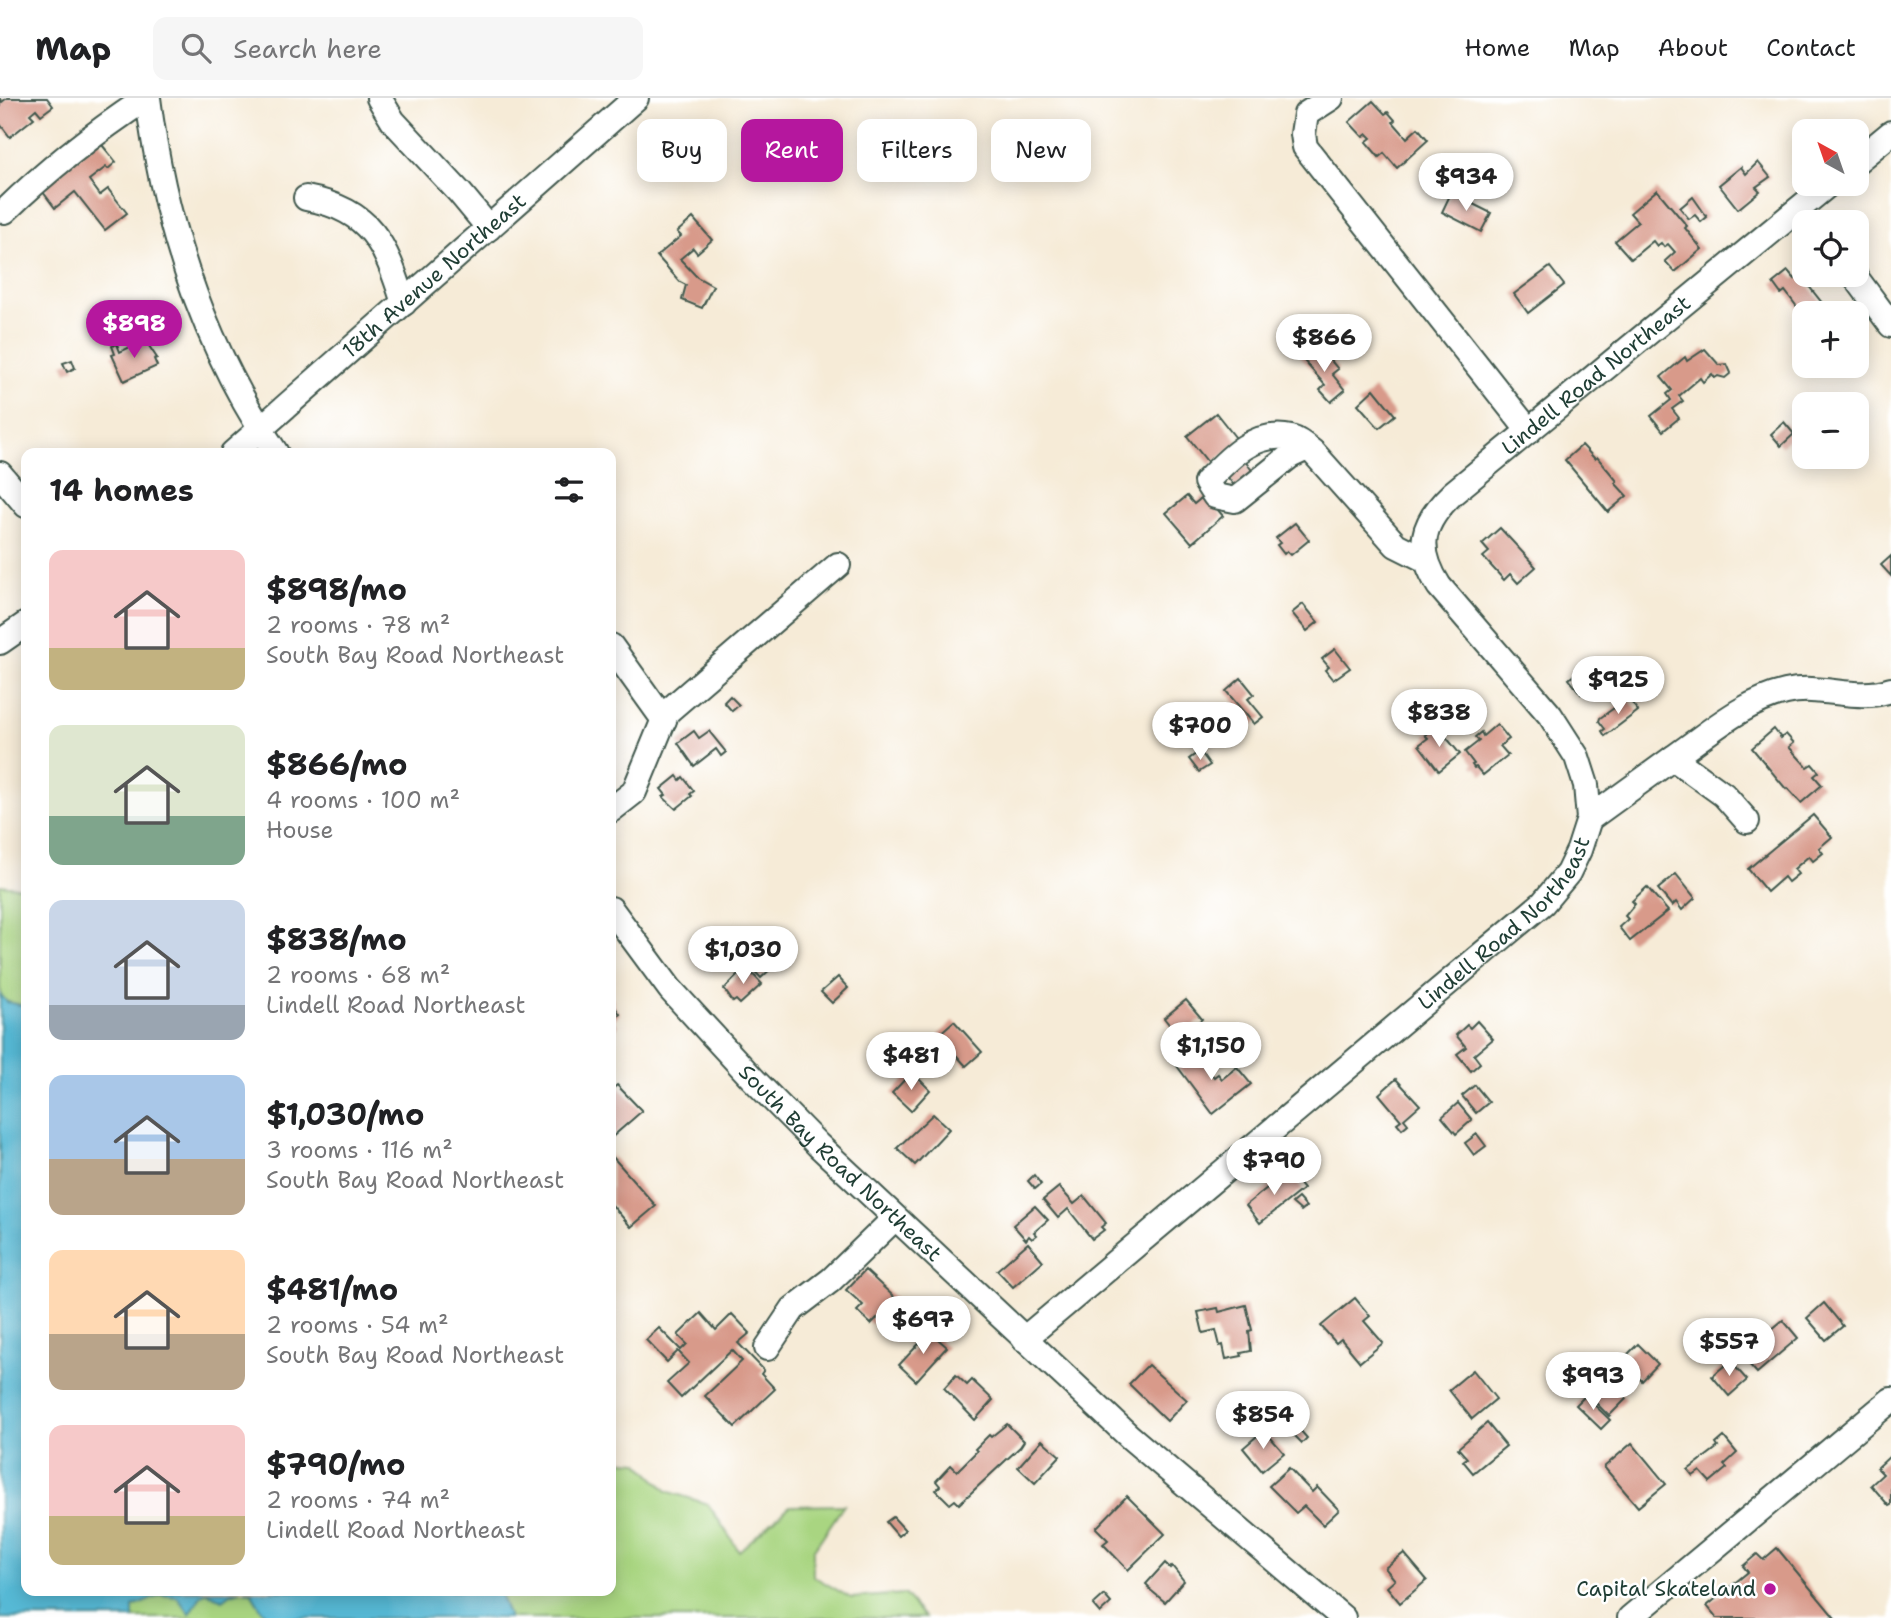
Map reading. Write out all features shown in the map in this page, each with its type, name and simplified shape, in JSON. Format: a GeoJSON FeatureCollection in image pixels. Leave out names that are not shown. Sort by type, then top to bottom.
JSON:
{"type":"FeatureCollection","features":[{"type":"Feature","properties":{"kind":"street"},"geometry":{"type":"LineString","coordinates":[[5,211],[51,167],[98,130],[147,98],[163,195],[194,296],[231,379],[273,448]]}},
{"type":"Feature","properties":{"kind":"street"},"geometry":{"type":"LineString","coordinates":[[379,98],[387,113],[489,228]]}},
{"type":"Feature","properties":{"kind":"street","name":"18th Avenue Northeast"},"geometry":{"type":"LineString","coordinates":[[239,448],[636,98]]}},
{"type":"Feature","properties":{"kind":"street"},"geometry":{"type":"LineString","coordinates":[[1331,98],[1306,114],[1303,134],[1305,147],[1529,431]]}},
{"type":"Feature","properties":{"kind":"street"},"geometry":{"type":"LineString","coordinates":[[1869,151],[1891,133]]}},
{"type":"Feature","properties":{"kind":"street"},"geometry":{"type":"LineString","coordinates":[[306,198],[330,202],[346,210],[372,231],[390,260],[404,303]]}},
{"type":"Feature","properties":{"kind":"street","name":"Lindell Road Northeast"},"geometry":{"type":"LineString","coordinates":[[1024,1339],[1542,903],[1568,873],[1589,819],[1586,785],[1577,757],[1550,715],[1440,586],[1426,560],[1425,536],[1437,508],[1529,431],[1792,226]]}},
{"type":"Feature","properties":{"kind":"street"},"geometry":{"type":"LineString","coordinates":[[1863,287],[1891,325]]}},
{"type":"Feature","properties":{"kind":"street"},"geometry":{"type":"LineString","coordinates":[[1307,448],[1396,545],[1426,560]]}},
{"type":"Feature","properties":{"kind":"street"},"geometry":{"type":"LineString","coordinates":[[0,474],[21,499]]}},
{"type":"Feature","properties":{"kind":"street"},"geometry":{"type":"LineString","coordinates":[[616,806],[635,792],[667,712],[838,565]]}},
{"type":"Feature","properties":{"kind":"street"},"geometry":{"type":"LineString","coordinates":[[0,642],[21,627]]}},
{"type":"Feature","properties":{"kind":"street"},"geometry":{"type":"LineString","coordinates":[[616,653],[664,720]]}},
{"type":"Feature","properties":{"kind":"street"},"geometry":{"type":"LineString","coordinates":[[1589,819],[1722,723],[1768,697],[1788,691],[1825,690],[1877,695],[1891,690]]}},
{"type":"Feature","properties":{"kind":"street"},"geometry":{"type":"LineString","coordinates":[[1673,758],[1724,795],[1748,821]]}},
{"type":"Feature","properties":{"kind":"street","name":"South Bay Road Northeast"},"geometry":{"type":"LineString","coordinates":[[616,916],[670,989],[818,1145],[1140,1446],[1343,1618]]}},
{"type":"Feature","properties":{"kind":"street"},"geometry":{"type":"LineString","coordinates":[[767,1348],[793,1309],[831,1280],[895,1217]]}},
{"type":"Feature","properties":{"kind":"street"},"geometry":{"type":"LineString","coordinates":[[1630,1618],[1891,1400]]}},
{"type":"Feature","properties":{"kind":"green space"},"geometry":{"type":"Polygon","coordinates":[[[0,885],[21,887],[21,1005],[7,1002],[0,994],[0,885]]]}},
{"type":"Feature","properties":{"kind":"green space"},"geometry":{"type":"Polygon","coordinates":[[[616,1460],[638,1462],[667,1491],[708,1504],[739,1551],[790,1506],[844,1505],[813,1551],[813,1576],[851,1598],[904,1594],[925,1618],[509,1618],[501,1596],[616,1596],[616,1460]]]}},
{"type":"Feature","properties":{"kind":"green space"},"geometry":{"type":"Polygon","coordinates":[[[166,1596],[253,1596],[271,1618],[133,1618],[133,1607],[146,1600],[166,1596]]]}},
{"type":"Feature","properties":{"kind":"water"},"geometry":{"type":"Polygon","coordinates":[[[0,994],[7,1002],[21,1005],[21,1596],[160,1596],[133,1607],[133,1618],[0,1618],[0,994]]]}},
{"type":"Feature","properties":{"kind":"water"},"geometry":{"type":"Polygon","coordinates":[[[170,1596],[201,1596],[190,1614],[177,1597],[170,1596]]]}},
{"type":"Feature","properties":{"kind":"water"},"geometry":{"type":"Polygon","coordinates":[[[253,1596],[501,1596],[509,1618],[271,1618],[253,1596]]]}},
{"type":"Feature","properties":{"kind":"building"},"geometry":{"type":"Polygon","coordinates":[[[7,98],[47,98],[53,106],[41,115],[36,109],[30,114],[34,118],[10,137],[0,124],[0,99],[2,102],[7,98]]]}},
{"type":"Feature","properties":{"kind":"building"},"geometry":{"type":"Polygon","coordinates":[[[1373,101],[1385,114],[1388,112],[1407,138],[1418,128],[1428,140],[1397,168],[1384,153],[1379,157],[1366,142],[1371,138],[1367,134],[1363,137],[1349,122],[1373,101]]]}},
{"type":"Feature","properties":{"kind":"building"},"geometry":{"type":"Polygon","coordinates":[[[98,140],[116,162],[89,180],[100,195],[108,189],[127,213],[105,230],[75,192],[55,208],[43,192],[47,189],[45,186],[98,140]]]}},
{"type":"Feature","properties":{"kind":"building"},"geometry":{"type":"Polygon","coordinates":[[[1758,162],[1770,177],[1756,187],[1760,191],[1738,209],[1719,185],[1741,167],[1746,174],[1758,162]]]}},
{"type":"Feature","properties":{"kind":"building"},"geometry":{"type":"Polygon","coordinates":[[[1657,190],[1702,249],[1675,272],[1665,261],[1675,252],[1668,244],[1664,247],[1661,243],[1657,246],[1653,241],[1631,259],[1615,241],[1638,222],[1630,213],[1657,190]]]}},
{"type":"Feature","properties":{"kind":"building"},"geometry":{"type":"Polygon","coordinates":[[[1451,193],[1491,213],[1481,232],[1442,212],[1451,193]]]}},
{"type":"Feature","properties":{"kind":"building"},"geometry":{"type":"Polygon","coordinates":[[[1693,197],[1707,217],[1701,222],[1695,215],[1689,219],[1680,208],[1693,197]]]}},
{"type":"Feature","properties":{"kind":"building"},"geometry":{"type":"Polygon","coordinates":[[[693,218],[712,240],[697,253],[693,248],[680,259],[697,277],[713,286],[702,308],[682,300],[686,285],[680,282],[657,256],[681,236],[677,232],[693,218]]]}},
{"type":"Feature","properties":{"kind":"building"},"geometry":{"type":"Polygon","coordinates":[[[1550,267],[1564,285],[1528,313],[1514,294],[1550,267]]]}},
{"type":"Feature","properties":{"kind":"building"},"geometry":{"type":"Polygon","coordinates":[[[1788,271],[1792,276],[1792,287],[1809,287],[1821,301],[1793,301],[1785,291],[1781,294],[1773,283],[1788,271]]]}},
{"type":"Feature","properties":{"kind":"building"},"geometry":{"type":"Polygon","coordinates":[[[145,340],[157,358],[154,359],[157,366],[124,381],[112,355],[115,354],[112,346],[117,344],[120,352],[145,340]]]}},
{"type":"Feature","properties":{"kind":"building"},"geometry":{"type":"Polygon","coordinates":[[[1308,347],[1321,362],[1328,357],[1338,369],[1332,374],[1345,390],[1331,402],[1320,390],[1325,385],[1299,355],[1308,347]]]}},
{"type":"Feature","properties":{"kind":"building"},"geometry":{"type":"Polygon","coordinates":[[[1705,349],[1719,365],[1727,364],[1731,373],[1725,378],[1715,378],[1712,374],[1703,382],[1700,378],[1679,396],[1683,401],[1672,409],[1679,418],[1663,431],[1651,416],[1671,400],[1667,394],[1672,390],[1661,377],[1685,357],[1687,361],[1705,349]]]}},
{"type":"Feature","properties":{"kind":"building"},"geometry":{"type":"Polygon","coordinates":[[[72,360],[75,368],[67,372],[63,363],[72,360]]]}},
{"type":"Feature","properties":{"kind":"building"},"geometry":{"type":"Polygon","coordinates":[[[1374,389],[1395,415],[1379,428],[1358,404],[1374,389]]]}},
{"type":"Feature","properties":{"kind":"building"},"geometry":{"type":"Polygon","coordinates":[[[1216,413],[1239,442],[1210,465],[1187,436],[1216,413]]]}},
{"type":"Feature","properties":{"kind":"building"},"geometry":{"type":"Polygon","coordinates":[[[1784,422],[1792,432],[1792,436],[1781,446],[1771,434],[1784,422]]]}},
{"type":"Feature","properties":{"kind":"building"},"geometry":{"type":"Polygon","coordinates":[[[1582,445],[1595,459],[1597,457],[1627,496],[1608,512],[1565,460],[1582,445]]]}},
{"type":"Feature","properties":{"kind":"building"},"geometry":{"type":"Polygon","coordinates":[[[1241,456],[1254,473],[1236,488],[1223,471],[1241,456]]]}},
{"type":"Feature","properties":{"kind":"building"},"geometry":{"type":"Polygon","coordinates":[[[1205,495],[1223,516],[1192,543],[1166,513],[1187,496],[1194,504],[1205,495]]]}},
{"type":"Feature","properties":{"kind":"building"},"geometry":{"type":"Polygon","coordinates":[[[1295,523],[1309,540],[1291,555],[1287,551],[1284,554],[1277,545],[1280,543],[1276,538],[1295,523]]]}},
{"type":"Feature","properties":{"kind":"building"},"geometry":{"type":"Polygon","coordinates":[[[1500,528],[1536,567],[1518,583],[1510,574],[1504,580],[1483,557],[1489,552],[1482,544],[1500,528]]]}},
{"type":"Feature","properties":{"kind":"building"},"geometry":{"type":"Polygon","coordinates":[[[1891,556],[1891,576],[1881,565],[1891,556]]]}},
{"type":"Feature","properties":{"kind":"building"},"geometry":{"type":"Polygon","coordinates":[[[1303,604],[1318,622],[1307,631],[1292,613],[1303,604]]]}},
{"type":"Feature","properties":{"kind":"building"},"geometry":{"type":"Polygon","coordinates":[[[1335,649],[1350,668],[1333,680],[1325,670],[1329,667],[1322,659],[1335,649]]]}},
{"type":"Feature","properties":{"kind":"building"},"geometry":{"type":"Polygon","coordinates":[[[1594,659],[1612,682],[1596,696],[1589,687],[1581,694],[1569,679],[1594,659]]]}},
{"type":"Feature","properties":{"kind":"building"},"geometry":{"type":"Polygon","coordinates":[[[1241,678],[1254,694],[1248,699],[1263,717],[1254,724],[1226,691],[1241,678]]]}},
{"type":"Feature","properties":{"kind":"building"},"geometry":{"type":"Polygon","coordinates":[[[730,696],[739,705],[732,711],[724,702],[730,696]]]}},
{"type":"Feature","properties":{"kind":"building"},"geometry":{"type":"Polygon","coordinates":[[[1628,698],[1638,711],[1605,736],[1600,718],[1628,698]]]}},
{"type":"Feature","properties":{"kind":"building"},"geometry":{"type":"Polygon","coordinates":[[[1497,724],[1509,739],[1500,746],[1508,755],[1483,775],[1474,768],[1465,752],[1479,741],[1475,737],[1481,732],[1483,736],[1497,724]]]}},
{"type":"Feature","properties":{"kind":"building"},"geometry":{"type":"Polygon","coordinates":[[[1437,726],[1460,754],[1439,771],[1419,745],[1428,738],[1425,735],[1437,726]]]}},
{"type":"Feature","properties":{"kind":"building"},"geometry":{"type":"Polygon","coordinates":[[[1774,729],[1781,738],[1786,734],[1794,743],[1789,747],[1807,767],[1812,764],[1819,772],[1814,776],[1822,785],[1801,803],[1752,748],[1774,729]]]}},
{"type":"Feature","properties":{"kind":"building"},"geometry":{"type":"Polygon","coordinates":[[[694,731],[699,738],[709,731],[726,752],[721,756],[716,749],[694,766],[678,743],[694,731]]]}},
{"type":"Feature","properties":{"kind":"building"},"geometry":{"type":"Polygon","coordinates":[[[1200,751],[1210,765],[1199,772],[1189,759],[1200,751]]]}},
{"type":"Feature","properties":{"kind":"building"},"geometry":{"type":"Polygon","coordinates":[[[677,776],[680,780],[683,777],[694,791],[690,794],[692,796],[676,809],[663,797],[666,795],[661,789],[677,776]]]}},
{"type":"Feature","properties":{"kind":"building"},"geometry":{"type":"Polygon","coordinates":[[[1813,815],[1832,837],[1819,848],[1823,853],[1813,861],[1809,856],[1794,869],[1798,874],[1788,882],[1784,877],[1767,892],[1748,869],[1813,815]]]}},
{"type":"Feature","properties":{"kind":"building"},"geometry":{"type":"Polygon","coordinates":[[[1676,874],[1695,898],[1682,910],[1676,902],[1672,906],[1658,889],[1676,874]]]}},
{"type":"Feature","properties":{"kind":"building"},"geometry":{"type":"Polygon","coordinates":[[[1647,887],[1668,911],[1630,941],[1619,927],[1628,919],[1625,916],[1635,904],[1632,901],[1647,887]]]}},
{"type":"Feature","properties":{"kind":"building"},"geometry":{"type":"Polygon","coordinates":[[[765,950],[777,963],[761,978],[750,966],[765,950]]]}},
{"type":"Feature","properties":{"kind":"building"},"geometry":{"type":"Polygon","coordinates":[[[746,967],[762,984],[740,1004],[736,1000],[733,1002],[724,989],[746,967]]]}},
{"type":"Feature","properties":{"kind":"building"},"geometry":{"type":"Polygon","coordinates":[[[838,977],[848,988],[832,1003],[821,992],[838,977]]]}},
{"type":"Feature","properties":{"kind":"building"},"geometry":{"type":"Polygon","coordinates":[[[1186,1000],[1202,1019],[1180,1038],[1164,1018],[1186,1000]]]}},
{"type":"Feature","properties":{"kind":"building"},"geometry":{"type":"Polygon","coordinates":[[[954,1021],[982,1052],[966,1066],[938,1035],[954,1021]]]}},
{"type":"Feature","properties":{"kind":"building"},"geometry":{"type":"Polygon","coordinates":[[[1477,1021],[1493,1039],[1474,1055],[1480,1063],[1471,1071],[1457,1054],[1466,1047],[1456,1035],[1467,1025],[1470,1028],[1477,1021]]]}},
{"type":"Feature","properties":{"kind":"building"},"geometry":{"type":"Polygon","coordinates":[[[1191,1048],[1214,1077],[1218,1074],[1222,1079],[1237,1067],[1251,1084],[1213,1114],[1174,1062],[1191,1048]]]}},
{"type":"Feature","properties":{"kind":"building"},"geometry":{"type":"Polygon","coordinates":[[[912,1072],[930,1090],[911,1111],[892,1093],[912,1072]]]}},
{"type":"Feature","properties":{"kind":"building"},"geometry":{"type":"Polygon","coordinates":[[[1396,1079],[1420,1105],[1404,1119],[1408,1124],[1402,1129],[1397,1123],[1401,1120],[1379,1094],[1396,1079]]]}},
{"type":"Feature","properties":{"kind":"building"},"geometry":{"type":"Polygon","coordinates":[[[1475,1085],[1489,1102],[1476,1113],[1462,1096],[1475,1085]]]}},
{"type":"Feature","properties":{"kind":"building"},"geometry":{"type":"Polygon","coordinates":[[[616,1086],[642,1111],[616,1134],[616,1086]]]}},
{"type":"Feature","properties":{"kind":"building"},"geometry":{"type":"Polygon","coordinates":[[[1458,1103],[1472,1120],[1456,1134],[1442,1117],[1458,1103]]]}},
{"type":"Feature","properties":{"kind":"building"},"geometry":{"type":"Polygon","coordinates":[[[933,1114],[949,1129],[915,1165],[897,1148],[933,1114]]]}},
{"type":"Feature","properties":{"kind":"building"},"geometry":{"type":"Polygon","coordinates":[[[1477,1134],[1486,1146],[1474,1155],[1465,1143],[1477,1134]]]}},
{"type":"Feature","properties":{"kind":"building"},"geometry":{"type":"Polygon","coordinates":[[[616,1161],[656,1206],[631,1227],[616,1210],[616,1161]]]}},
{"type":"Feature","properties":{"kind":"building"},"geometry":{"type":"Polygon","coordinates":[[[1288,1171],[1303,1189],[1260,1223],[1246,1205],[1288,1171]]]}},
{"type":"Feature","properties":{"kind":"building"},"geometry":{"type":"Polygon","coordinates":[[[1034,1175],[1041,1184],[1035,1189],[1028,1181],[1034,1175]]]}},
{"type":"Feature","properties":{"kind":"building"},"geometry":{"type":"Polygon","coordinates":[[[1059,1187],[1074,1204],[1084,1196],[1106,1223],[1101,1227],[1104,1230],[1092,1239],[1068,1209],[1058,1218],[1043,1200],[1059,1187]]]}},
{"type":"Feature","properties":{"kind":"building"},"geometry":{"type":"Polygon","coordinates":[[[1298,1198],[1306,1207],[1301,1211],[1292,1203],[1298,1198]]]}},
{"type":"Feature","properties":{"kind":"building"},"geometry":{"type":"Polygon","coordinates":[[[1035,1206],[1048,1220],[1034,1232],[1037,1235],[1032,1239],[1029,1236],[1026,1240],[1013,1225],[1035,1206]]]}},
{"type":"Feature","properties":{"kind":"building"},"geometry":{"type":"Polygon","coordinates":[[[1028,1243],[1043,1261],[1013,1287],[997,1270],[1028,1243]]]}},
{"type":"Feature","properties":{"kind":"building"},"geometry":{"type":"Polygon","coordinates":[[[865,1270],[919,1320],[900,1340],[877,1318],[871,1324],[857,1311],[863,1305],[846,1290],[865,1270]]]}},
{"type":"Feature","properties":{"kind":"building"},"geometry":{"type":"Polygon","coordinates":[[[1355,1298],[1370,1316],[1364,1321],[1383,1343],[1360,1362],[1341,1339],[1336,1343],[1321,1326],[1355,1298]]]}},
{"type":"Feature","properties":{"kind":"building"},"geometry":{"type":"Polygon","coordinates":[[[1824,1303],[1843,1326],[1826,1340],[1807,1318],[1824,1303]]]}},
{"type":"Feature","properties":{"kind":"building"},"geometry":{"type":"Polygon","coordinates":[[[1246,1305],[1252,1330],[1249,1331],[1251,1351],[1226,1359],[1216,1330],[1203,1333],[1198,1312],[1218,1308],[1219,1312],[1246,1305]]]}},
{"type":"Feature","properties":{"kind":"building"},"geometry":{"type":"Polygon","coordinates":[[[701,1313],[716,1330],[732,1314],[750,1333],[738,1343],[764,1370],[761,1374],[775,1389],[735,1427],[705,1396],[742,1361],[732,1350],[681,1398],[667,1383],[689,1363],[678,1351],[667,1362],[646,1340],[659,1328],[681,1350],[687,1344],[678,1335],[701,1313]]]}},
{"type":"Feature","properties":{"kind":"building"},"geometry":{"type":"Polygon","coordinates":[[[1783,1320],[1798,1338],[1757,1373],[1741,1355],[1783,1320]]]}},
{"type":"Feature","properties":{"kind":"building"},"geometry":{"type":"Polygon","coordinates":[[[930,1332],[947,1347],[916,1381],[899,1365],[930,1332]]]}},
{"type":"Feature","properties":{"kind":"building"},"geometry":{"type":"Polygon","coordinates":[[[1638,1344],[1658,1364],[1642,1381],[1621,1361],[1638,1344]]]}},
{"type":"Feature","properties":{"kind":"building"},"geometry":{"type":"Polygon","coordinates":[[[1730,1361],[1747,1380],[1729,1396],[1712,1376],[1730,1361]]]}},
{"type":"Feature","properties":{"kind":"building"},"geometry":{"type":"Polygon","coordinates":[[[1148,1365],[1187,1400],[1167,1421],[1129,1384],[1148,1365]]]}},
{"type":"Feature","properties":{"kind":"building"},"geometry":{"type":"Polygon","coordinates":[[[1473,1370],[1496,1399],[1472,1419],[1449,1390],[1473,1370]]]}},
{"type":"Feature","properties":{"kind":"building"},"geometry":{"type":"Polygon","coordinates":[[[956,1375],[967,1385],[972,1380],[993,1400],[975,1420],[944,1388],[956,1375]]]}},
{"type":"Feature","properties":{"kind":"building"},"geometry":{"type":"Polygon","coordinates":[[[1605,1378],[1626,1399],[1609,1416],[1588,1395],[1605,1378]]]}},
{"type":"Feature","properties":{"kind":"building"},"geometry":{"type":"Polygon","coordinates":[[[1585,1396],[1610,1420],[1601,1429],[1576,1405],[1585,1396]]]}},
{"type":"Feature","properties":{"kind":"building"},"geometry":{"type":"Polygon","coordinates":[[[1487,1423],[1506,1446],[1473,1473],[1463,1461],[1467,1458],[1458,1448],[1487,1423]]]}},
{"type":"Feature","properties":{"kind":"building"},"geometry":{"type":"Polygon","coordinates":[[[1007,1424],[1024,1441],[1020,1447],[959,1504],[955,1500],[950,1504],[936,1490],[940,1486],[936,1481],[951,1465],[957,1471],[989,1435],[991,1437],[1007,1424]]]}},
{"type":"Feature","properties":{"kind":"building"},"geometry":{"type":"Polygon","coordinates":[[[1299,1429],[1307,1438],[1302,1443],[1293,1434],[1299,1429]]]}},
{"type":"Feature","properties":{"kind":"building"},"geometry":{"type":"Polygon","coordinates":[[[1264,1430],[1284,1453],[1262,1471],[1243,1448],[1264,1430]]]}},
{"type":"Feature","properties":{"kind":"building"},"geometry":{"type":"Polygon","coordinates":[[[1724,1437],[1737,1453],[1724,1465],[1727,1468],[1710,1482],[1700,1471],[1693,1476],[1688,1470],[1718,1447],[1716,1444],[1724,1437]]]}},
{"type":"Feature","properties":{"kind":"building"},"geometry":{"type":"Polygon","coordinates":[[[1042,1440],[1060,1456],[1035,1483],[1018,1467],[1042,1440]]]}},
{"type":"Feature","properties":{"kind":"building"},"geometry":{"type":"Polygon","coordinates":[[[1632,1443],[1666,1484],[1638,1507],[1604,1467],[1632,1443]]]}},
{"type":"Feature","properties":{"kind":"building"},"geometry":{"type":"Polygon","coordinates":[[[1891,1455],[1889,1506],[1871,1485],[1883,1474],[1877,1468],[1891,1455]]]}},
{"type":"Feature","properties":{"kind":"building"},"geometry":{"type":"Polygon","coordinates":[[[1289,1468],[1312,1492],[1317,1487],[1339,1510],[1323,1525],[1304,1506],[1296,1513],[1269,1486],[1289,1468]]]}},
{"type":"Feature","properties":{"kind":"building"},"geometry":{"type":"Polygon","coordinates":[[[1127,1496],[1165,1534],[1128,1570],[1103,1544],[1108,1540],[1096,1528],[1127,1496]]]}},
{"type":"Feature","properties":{"kind":"building"},"geometry":{"type":"Polygon","coordinates":[[[893,1517],[905,1530],[898,1536],[886,1522],[893,1517]]]}},
{"type":"Feature","properties":{"kind":"building","name":"Capital Skateland"},"geometry":{"type":"Polygon","coordinates":[[[1777,1548],[1835,1618],[1717,1618],[1707,1606],[1748,1572],[1743,1566],[1757,1554],[1763,1560],[1777,1548]]]}},
{"type":"Feature","properties":{"kind":"building"},"geometry":{"type":"Polygon","coordinates":[[[1404,1553],[1427,1580],[1400,1603],[1387,1587],[1395,1580],[1385,1568],[1404,1553]]]}},
{"type":"Feature","properties":{"kind":"building"},"geometry":{"type":"Polygon","coordinates":[[[1165,1563],[1170,1568],[1172,1566],[1184,1581],[1165,1602],[1146,1584],[1165,1563]]]}},
{"type":"Feature","properties":{"kind":"building"},"geometry":{"type":"Polygon","coordinates":[[[1104,1595],[1111,1603],[1100,1613],[1093,1605],[1104,1595]]]}},
{"type":"Feature","properties":{"kind":"place","name":"Capital Skateland"},"geometry":{"type":"Point","coordinates":[1770,1589]}}]}
